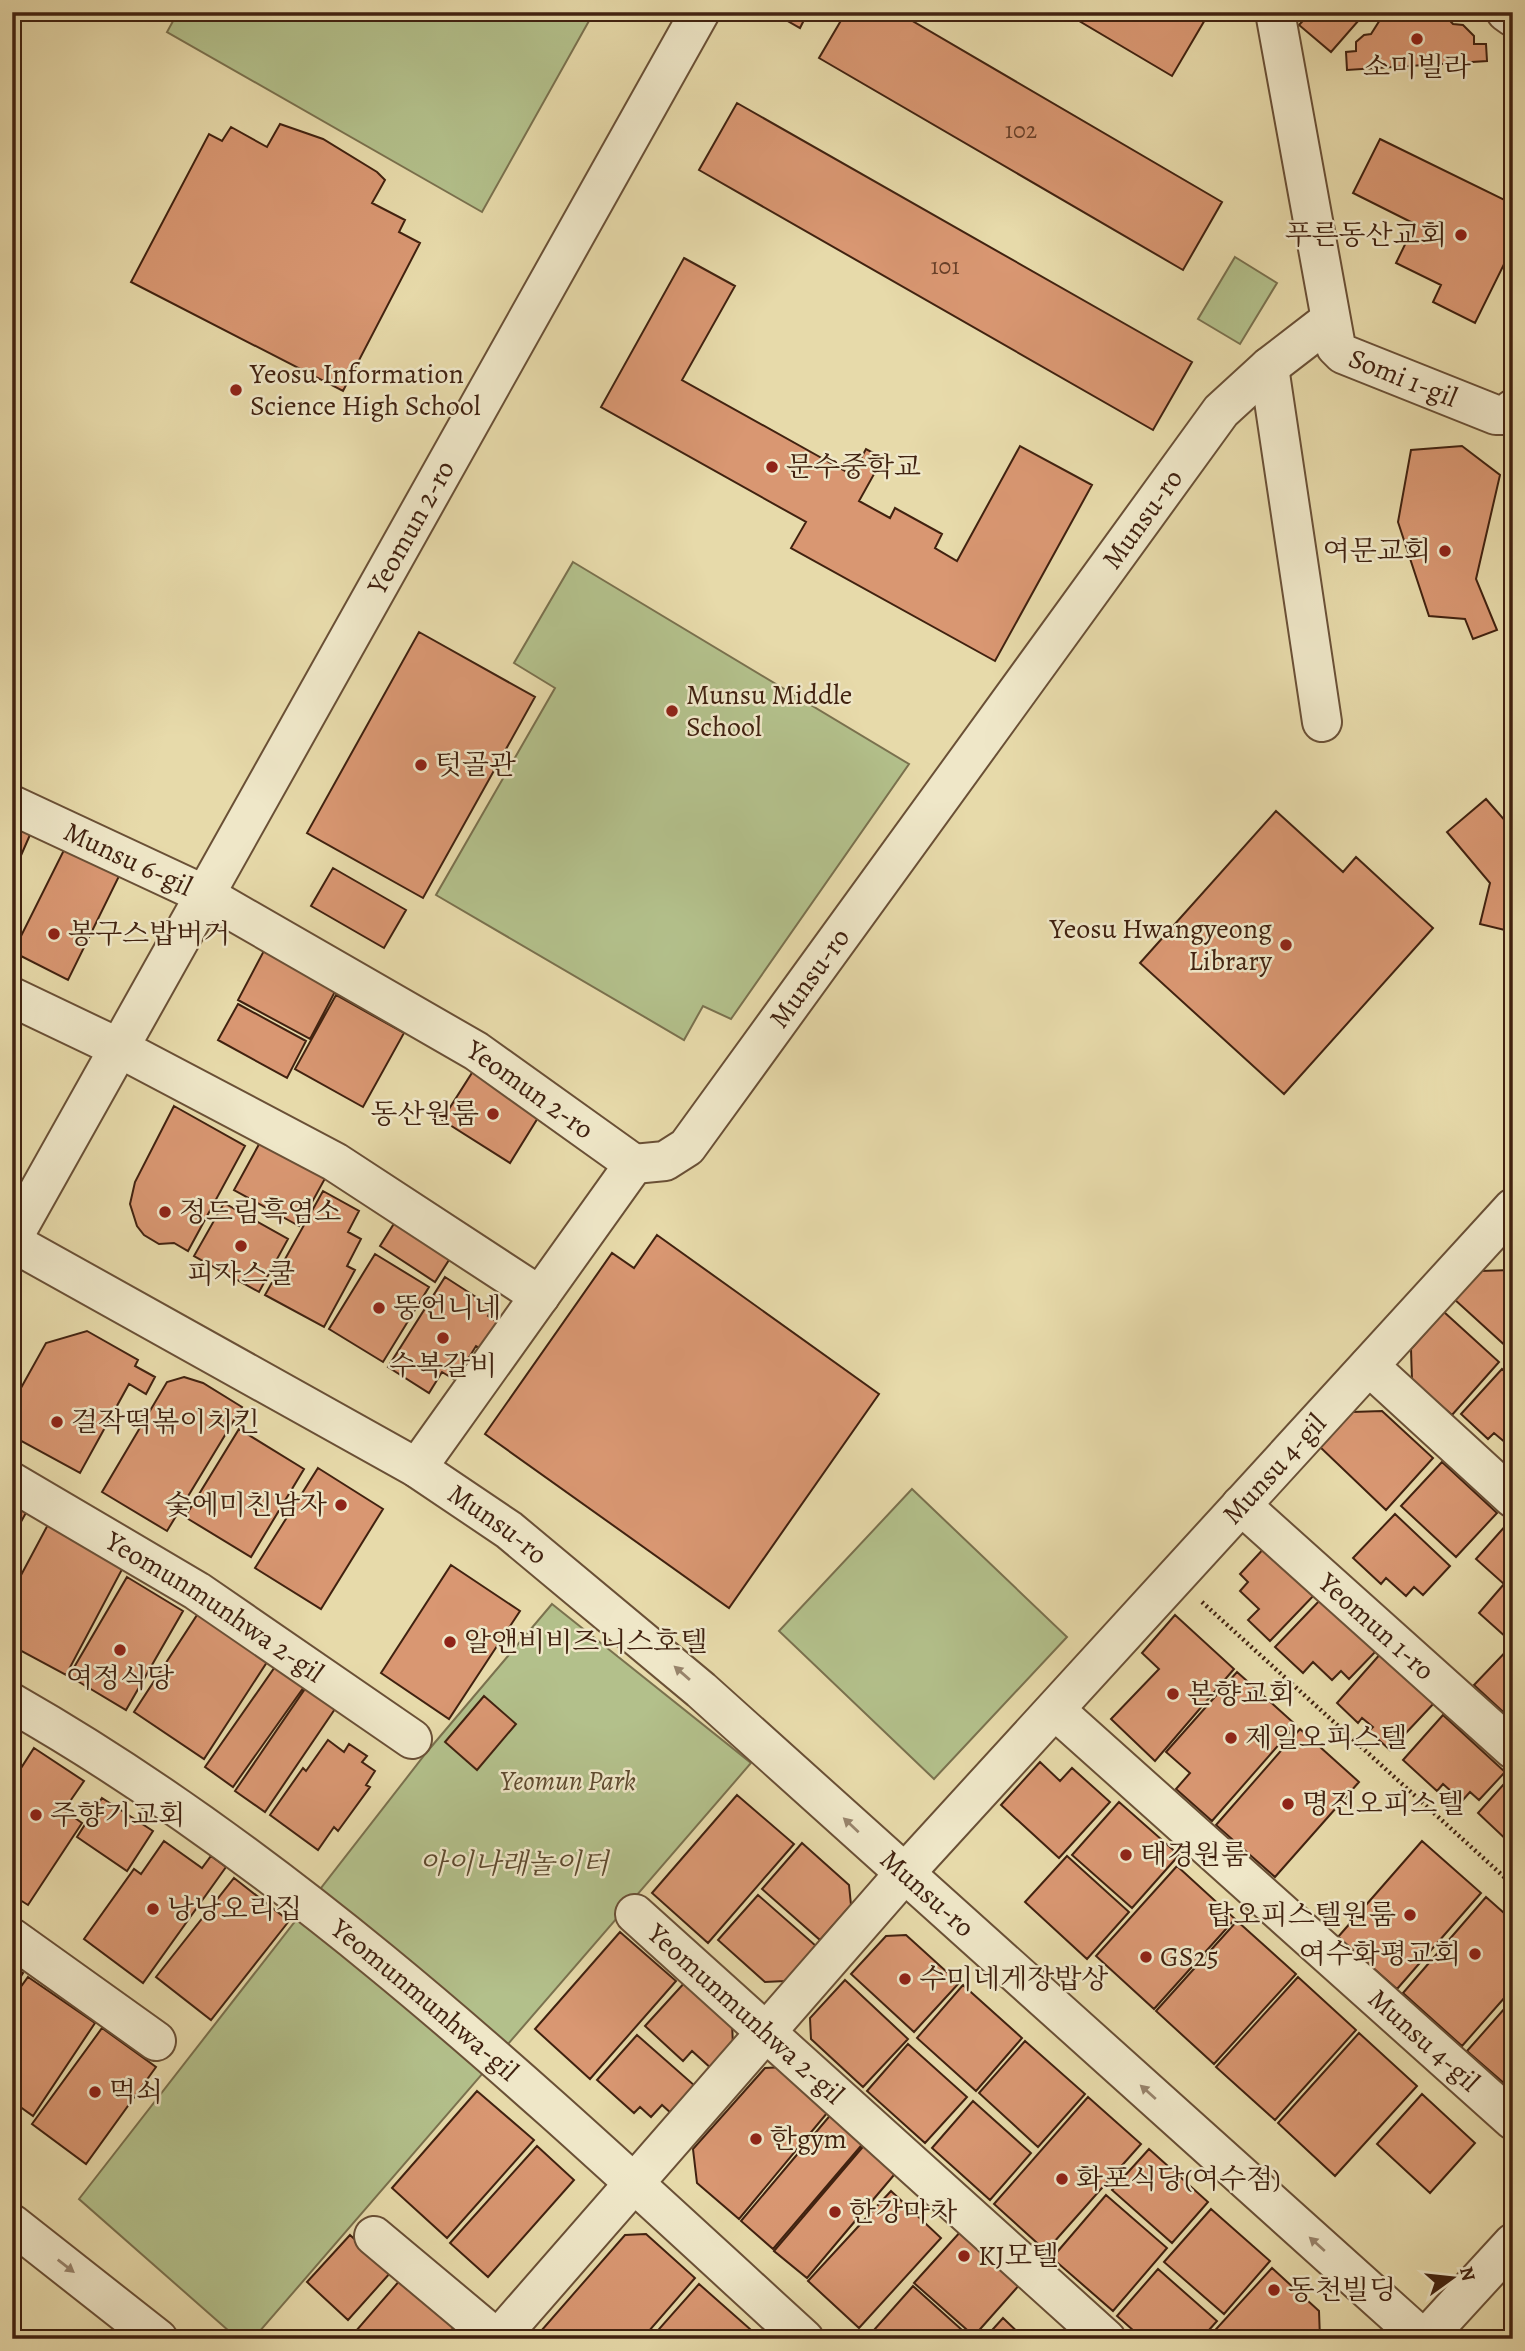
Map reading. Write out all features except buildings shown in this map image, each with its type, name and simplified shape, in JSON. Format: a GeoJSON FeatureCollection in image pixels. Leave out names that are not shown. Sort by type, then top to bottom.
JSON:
{"type":"FeatureCollection","features":[{"type":"Feature","properties":{"kind":"street","name":"Yeomun 2-ro"},"geometry":{"type":"LineString","coordinates":[[12,1240],[699,12]]}},
{"type":"Feature","properties":{"kind":"street","name":"Somi 1-gil"},"geometry":{"type":"LineString","coordinates":[[1275,12],[1335,343],[1343,354],[1496,415],[1506,415],[1513,409]]}},
{"type":"Feature","properties":{"kind":"street"},"geometry":{"type":"LineString","coordinates":[[1506,12],[1513,17]]}},
{"type":"Feature","properties":{"kind":"street","name":"Munsu-ro"},"geometry":{"type":"LineString","coordinates":[[417,1468],[634,1164],[665,1161],[687,1147],[1221,411],[1269,367],[1330,320]]}},
{"type":"Feature","properties":{"kind":"street"},"geometry":{"type":"LineString","coordinates":[[1269,367],[1322,722]]}},
{"type":"Feature","properties":{"kind":"street","name":"Munsu 6-gil"},"geometry":{"type":"LineString","coordinates":[[12,805],[205,895]]}},
{"type":"Feature","properties":{"kind":"street","name":"Yeomun 2-ro"},"geometry":{"type":"LineString","coordinates":[[205,895],[476,1051],[634,1164]]}},
{"type":"Feature","properties":{"kind":"street"},"geometry":{"type":"LineString","coordinates":[[12,997],[119,1048],[335,1162],[540,1296]]}},
{"type":"Feature","properties":{"kind":"street","name":"Munsu 4-gil"},"geometry":{"type":"LineString","coordinates":[[498,2339],[904,1874],[1369,1366],[1506,1228]]}},
{"type":"Feature","properties":{"kind":"street","name":"Munsu-ro"},"geometry":{"type":"LineString","coordinates":[[12,1240],[417,1468],[509,1530],[611,1612],[1424,2339]]}},
{"type":"Feature","properties":{"kind":"street"},"geometry":{"type":"LineString","coordinates":[[1369,1366],[1513,1498]]}},
{"type":"Feature","properties":{"kind":"street","name":"Yeomunmunhwa 2-gil"},"geometry":{"type":"LineString","coordinates":[[12,1482],[197,1591],[412,1739]]}},
{"type":"Feature","properties":{"kind":"street","name":"Yeomun 1-ro"},"geometry":{"type":"LineString","coordinates":[[1241,1505],[1513,1749]]}},
{"type":"Feature","properties":{"kind":"street","name":"Yeomunmunhwa-gil"},"geometry":{"type":"LineString","coordinates":[[12,1703],[92,1749],[295,1894],[416,1993],[634,2184],[804,2339]]}},
{"type":"Feature","properties":{"kind":"street","name":"Munsu 4-gil"},"geometry":{"type":"LineString","coordinates":[[1055,1710],[1513,2120]]}},
{"type":"Feature","properties":{"kind":"street","name":"Yeomunmunhwa 2-gil"},"geometry":{"type":"LineString","coordinates":[[635,1914],[1106,2339]]}},
{"type":"Feature","properties":{"kind":"street"},"geometry":{"type":"LineString","coordinates":[[12,1938],[156,2041]]}},
{"type":"Feature","properties":{"kind":"street"},"geometry":{"type":"LineString","coordinates":[[12,2224],[158,2339]]}},
{"type":"Feature","properties":{"kind":"street"},"geometry":{"type":"LineString","coordinates":[[374,2236],[498,2339]]}},
{"type":"Feature","properties":{"kind":"street"},"geometry":{"type":"LineString","coordinates":[[1424,2339],[1513,2243]]}},
{"type":"Feature","properties":{"kind":"path"},"geometry":{"type":"LineString","coordinates":[[1176,1577],[1513,1885]]}},
{"type":"Feature","properties":{"kind":"green space"},"geometry":{"type":"Polygon","coordinates":[[[178,12],[594,12],[482,212],[167,32],[178,12]]]}},
{"type":"Feature","properties":{"kind":"green space"},"geometry":{"type":"Polygon","coordinates":[[[1235,257],[1277,283],[1240,344],[1198,319],[1235,257]]]}},
{"type":"Feature","properties":{"kind":"green space"},"geometry":{"type":"Polygon","coordinates":[[[573,562],[909,764],[731,1019],[703,1006],[684,1040],[436,895],[555,688],[514,663],[573,562]]]}},
{"type":"Feature","properties":{"kind":"green space"},"geometry":{"type":"Polygon","coordinates":[[[912,1489],[1067,1637],[934,1779],[779,1631],[912,1489]]]}},
{"type":"Feature","properties":{"kind":"green space","name":"Yeomun Park"},"geometry":{"type":"Polygon","coordinates":[[[552,1604],[751,1763],[253,2339],[238,2339],[79,2199],[426,1753],[552,1604]]]}},
{"type":"Feature","properties":{"kind":"place","name":"소미빌라"},"geometry":{"type":"Point","coordinates":[1417,39]}},
{"type":"Feature","properties":{"kind":"place","name":"푸른동산교회"},"geometry":{"type":"Point","coordinates":[1461,235]}},
{"type":"Feature","properties":{"kind":"place","name":"Yeosu Information Science High School"},"geometry":{"type":"Point","coordinates":[236,390]}},
{"type":"Feature","properties":{"kind":"place","name":"문수중학교"},"geometry":{"type":"Point","coordinates":[772,467]}},
{"type":"Feature","properties":{"kind":"place","name":"여문교회"},"geometry":{"type":"Point","coordinates":[1445,551]}},
{"type":"Feature","properties":{"kind":"place","name":"Munsu Middle School"},"geometry":{"type":"Point","coordinates":[672,711]}},
{"type":"Feature","properties":{"kind":"place","name":"텃골관"},"geometry":{"type":"Point","coordinates":[421,765]}},
{"type":"Feature","properties":{"kind":"place","name":"봉구스밥버거"},"geometry":{"type":"Point","coordinates":[54,934]}},
{"type":"Feature","properties":{"kind":"place","name":"Yeosu Hwangyeong Library"},"geometry":{"type":"Point","coordinates":[1286,945]}},
{"type":"Feature","properties":{"kind":"place","name":"동산원룸"},"geometry":{"type":"Point","coordinates":[493,1114]}},
{"type":"Feature","properties":{"kind":"place","name":"정드림흑염소"},"geometry":{"type":"Point","coordinates":[165,1212]}},
{"type":"Feature","properties":{"kind":"place","name":"피자스쿨"},"geometry":{"type":"Point","coordinates":[241,1246]}},
{"type":"Feature","properties":{"kind":"place","name":"뚱언니네"},"geometry":{"type":"Point","coordinates":[379,1308]}},
{"type":"Feature","properties":{"kind":"place","name":"수복갈비"},"geometry":{"type":"Point","coordinates":[443,1338]}},
{"type":"Feature","properties":{"kind":"place","name":"걸작떡볶이치킨"},"geometry":{"type":"Point","coordinates":[57,1422]}},
{"type":"Feature","properties":{"kind":"place","name":"숯에미친남자"},"geometry":{"type":"Point","coordinates":[341,1505]}},
{"type":"Feature","properties":{"kind":"place","name":"알앤비비즈니스호텔"},"geometry":{"type":"Point","coordinates":[450,1642]}},
{"type":"Feature","properties":{"kind":"place","name":"여정식당"},"geometry":{"type":"Point","coordinates":[120,1650]}},
{"type":"Feature","properties":{"kind":"place","name":"본향교회"},"geometry":{"type":"Point","coordinates":[1173,1694]}},
{"type":"Feature","properties":{"kind":"place","name":"제일오피스텔"},"geometry":{"type":"Point","coordinates":[1231,1738]}},
{"type":"Feature","properties":{"kind":"place","name":"명진오피스텔"},"geometry":{"type":"Point","coordinates":[1288,1804]}},
{"type":"Feature","properties":{"kind":"place","name":"주향기교회"},"geometry":{"type":"Point","coordinates":[36,1815]}},
{"type":"Feature","properties":{"kind":"place","name":"태경원룸"},"geometry":{"type":"Point","coordinates":[1126,1855]}},
{"type":"Feature","properties":{"kind":"place","name":"낭낭오리집"},"geometry":{"type":"Point","coordinates":[153,1909]}},
{"type":"Feature","properties":{"kind":"place","name":"탑오피스텔원룸"},"geometry":{"type":"Point","coordinates":[1410,1915]}},
{"type":"Feature","properties":{"kind":"place","name":"여수화평교회"},"geometry":{"type":"Point","coordinates":[1475,1954]}},
{"type":"Feature","properties":{"kind":"place","name":"GS25"},"geometry":{"type":"Point","coordinates":[1146,1957]}},
{"type":"Feature","properties":{"kind":"place","name":"수미네게장밥상"},"geometry":{"type":"Point","coordinates":[905,1979]}},
{"type":"Feature","properties":{"kind":"place","name":"먹쇠"},"geometry":{"type":"Point","coordinates":[95,2092]}},
{"type":"Feature","properties":{"kind":"place","name":"한gym"},"geometry":{"type":"Point","coordinates":[756,2139]}},
{"type":"Feature","properties":{"kind":"place","name":"화포식당(여수점)"},"geometry":{"type":"Point","coordinates":[1062,2179]}},
{"type":"Feature","properties":{"kind":"place","name":"한강마차"},"geometry":{"type":"Point","coordinates":[835,2212]}},
{"type":"Feature","properties":{"kind":"place","name":"KJ모텔"},"geometry":{"type":"Point","coordinates":[964,2256]}},
{"type":"Feature","properties":{"kind":"place","name":"동천빌딩"},"geometry":{"type":"Point","coordinates":[1274,2290]}},
{"type":"Feature","properties":{"kind":"park label","name":"아이나래놀이터"},"geometry":{"type":"Point","coordinates":[514,1864]}}]}
